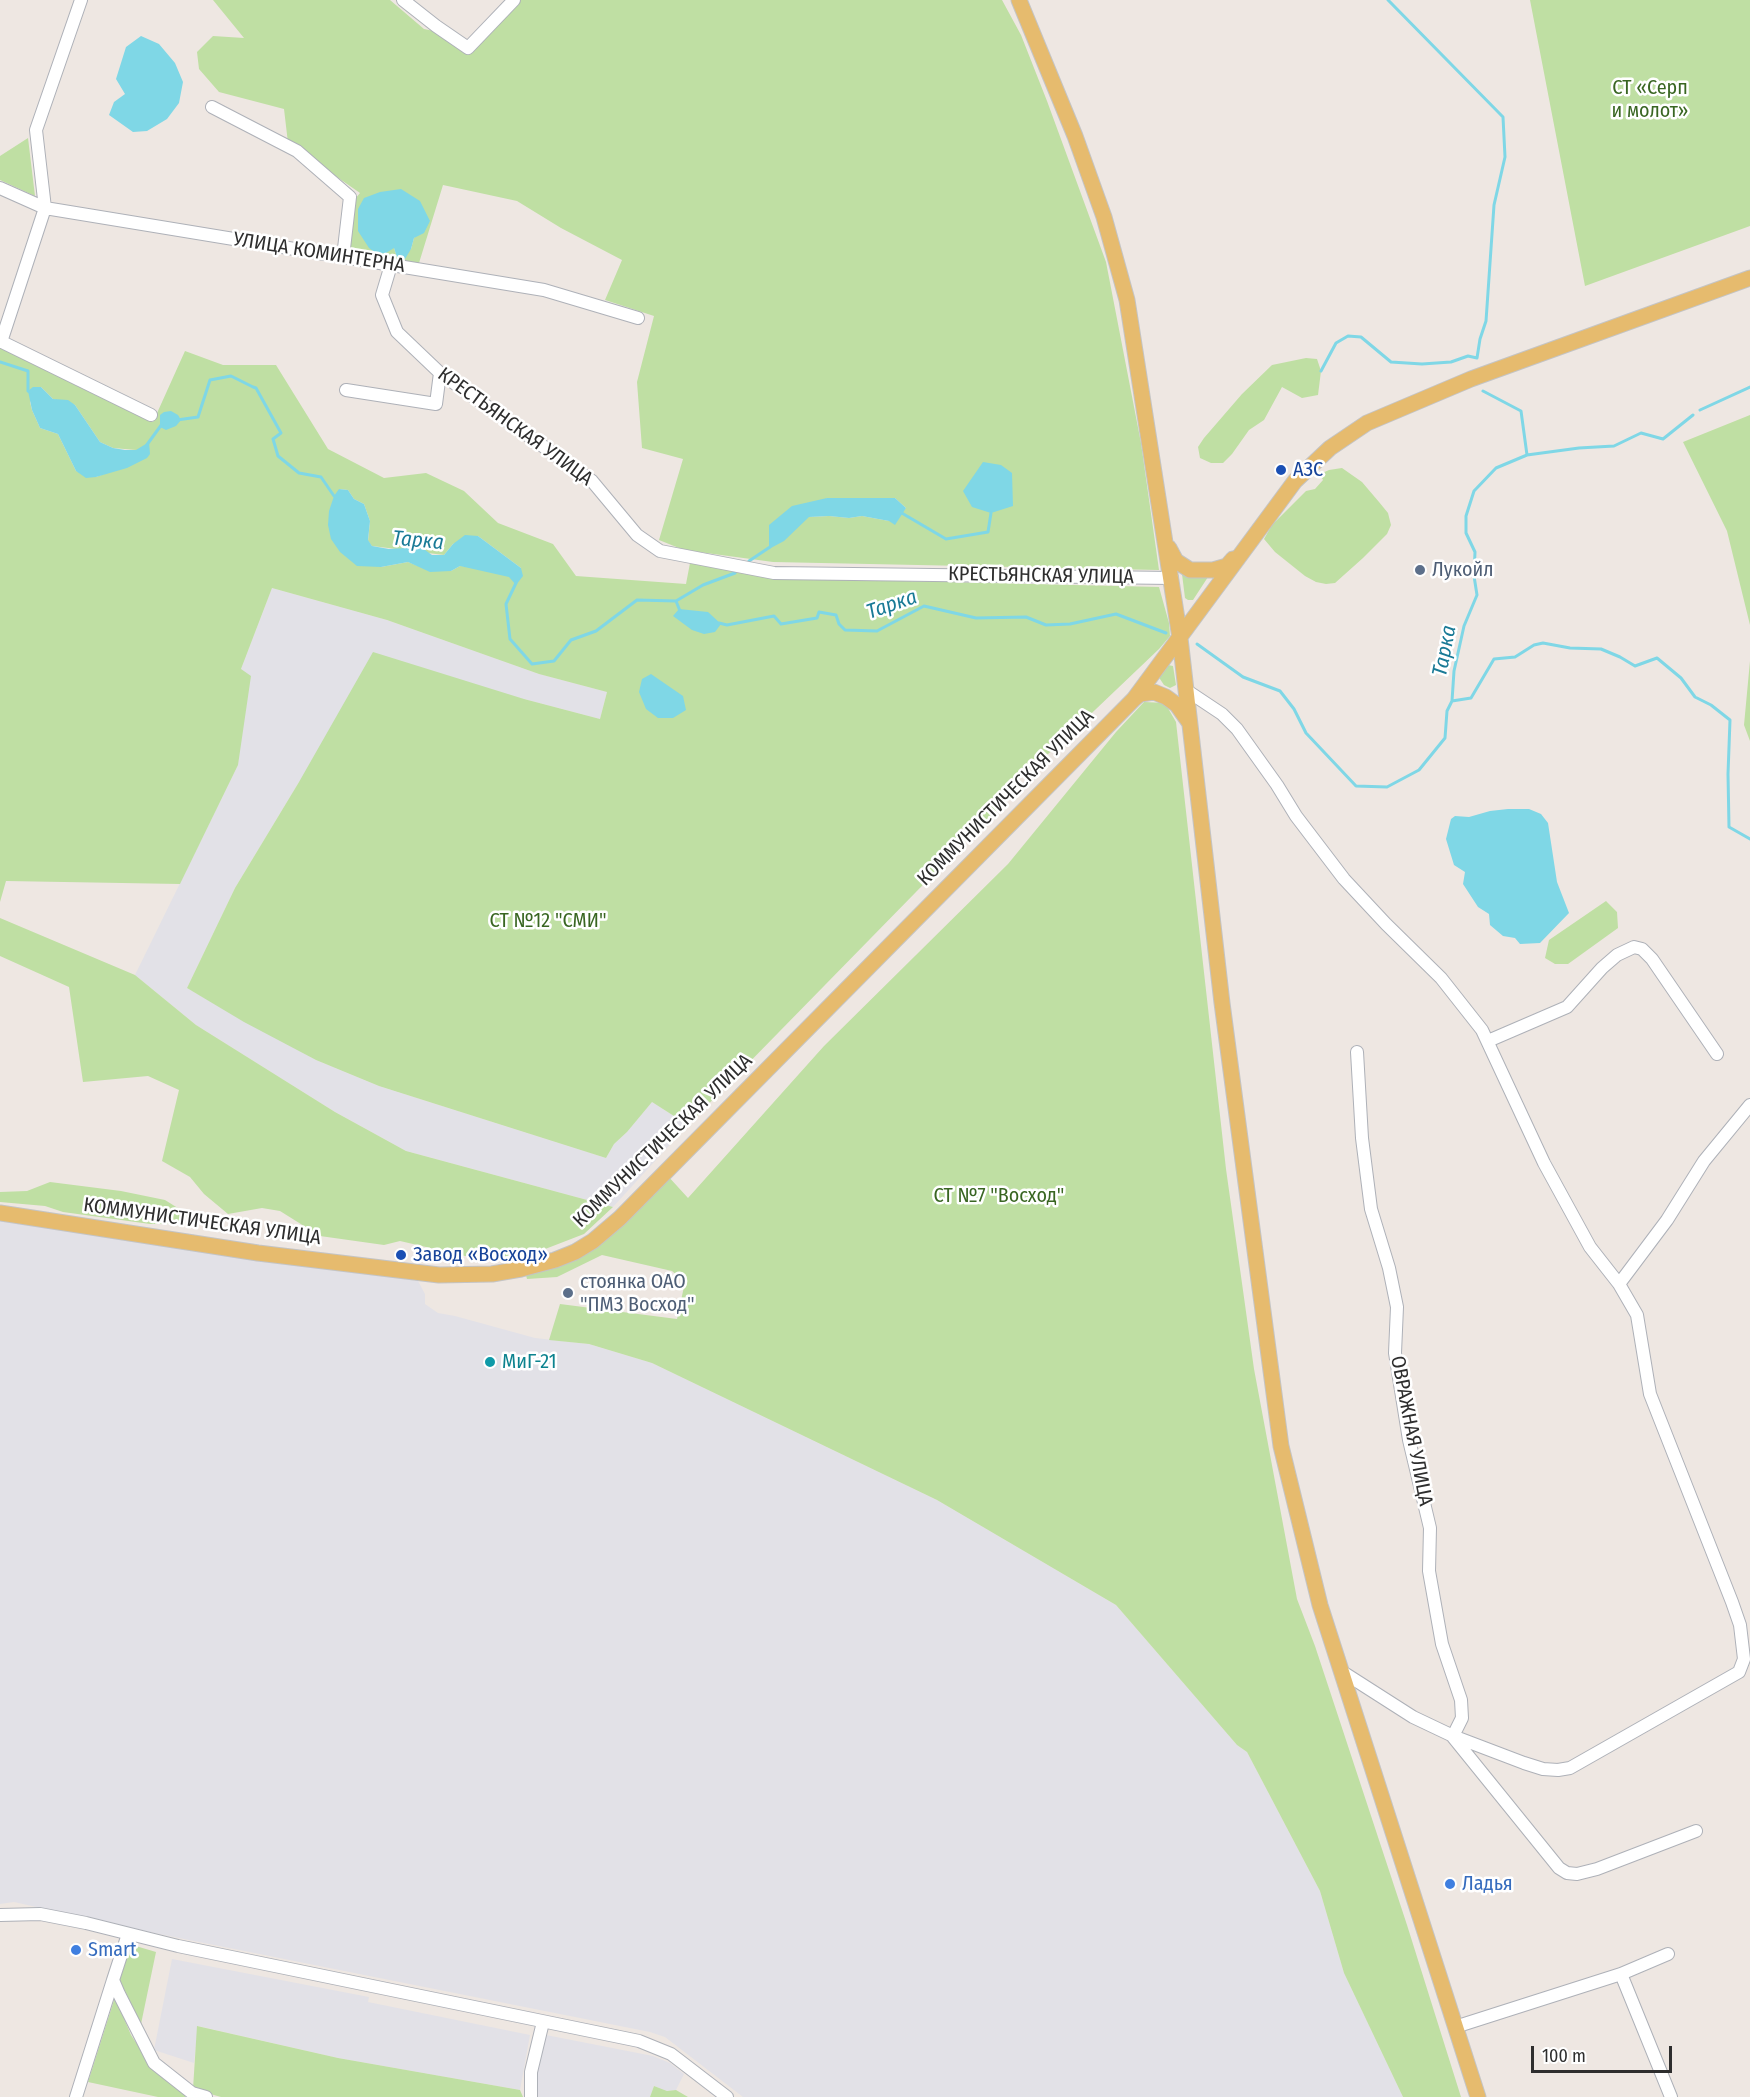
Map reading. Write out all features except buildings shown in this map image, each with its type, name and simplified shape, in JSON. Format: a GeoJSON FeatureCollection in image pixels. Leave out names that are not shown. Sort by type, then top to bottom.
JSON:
{"type":"FeatureCollection","features":[{"type":"Feature","properties":{"kind":"main road"},"geometry":{"type":"LineString","coordinates":[[1019,0],[1075,136],[1104,217],[1127,300],[1167,544],[1164,578],[1180,638],[1222,1004],[1281,1446],[1320,1605],[1478,2097]]}},
{"type":"Feature","properties":{"kind":"main road"},"geometry":{"type":"LineString","coordinates":[[1167,544],[1176,561],[1190,570],[1213,570],[1227,566],[1248,544],[1306,468],[1330,448],[1367,423],[1502,367],[1750,278]]}},
{"type":"Feature","properties":{"kind":"main road","name":"КОММУНИСТИЧЕСКАЯ УЛИЦА"},"geometry":{"type":"LineString","coordinates":[[0,1213],[258,1253],[439,1275],[512,1271],[565,1256],[593,1241],[620,1218],[1134,699],[1248,544]]}},
{"type":"Feature","properties":{"kind":"main road"},"geometry":{"type":"LineString","coordinates":[[1134,699],[1140,694],[1155,692],[1177,705],[1190,722]]}},
{"type":"Feature","properties":{"kind":"street"},"geometry":{"type":"LineString","coordinates":[[81,0],[36,130],[45,208],[1,342],[151,415]]}},
{"type":"Feature","properties":{"kind":"street"},"geometry":{"type":"LineString","coordinates":[[403,0],[468,48],[514,0]]}},
{"type":"Feature","properties":{"kind":"street"},"geometry":{"type":"LineString","coordinates":[[212,107],[297,151],[350,197],[344,257]]}},
{"type":"Feature","properties":{"kind":"street","name":"УЛИЦА КОМИНТЕРНА"},"geometry":{"type":"LineString","coordinates":[[0,188],[45,208],[544,290],[638,318]]}},
{"type":"Feature","properties":{"kind":"street","name":"КРЕСТЬЯНСКАЯ УЛИЦА"},"geometry":{"type":"LineString","coordinates":[[391,265],[382,295],[397,332],[440,373],[592,481],[637,535],[660,551],[774,573],[1164,578]]}},
{"type":"Feature","properties":{"kind":"street"},"geometry":{"type":"LineString","coordinates":[[346,390],[436,404],[440,373]]}},
{"type":"Feature","properties":{"kind":"street"},"geometry":{"type":"LineString","coordinates":[[1186,690],[1222,714],[1236,729],[1277,785],[1296,816],[1344,879],[1441,978],[1482,1030],[1544,1163],[1590,1247],[1619,1284],[1637,1315],[1650,1394],[1732,1602],[1740,1625],[1747,1664]]}},
{"type":"Feature","properties":{"kind":"street"},"geometry":{"type":"LineString","coordinates":[[1488,1041],[1567,1007],[1602,968],[1617,955],[1634,946],[1652,959],[1717,1054]]}},
{"type":"Feature","properties":{"kind":"street","name":"ОВРАЖНАЯ УЛИЦА"},"geometry":{"type":"LineString","coordinates":[[1357,1052],[1362,1138],[1371,1209],[1389,1268],[1397,1307],[1395,1353],[1409,1440],[1430,1528],[1429,1571],[1442,1644],[1461,1700],[1462,1718],[1453,1736]]}},
{"type":"Feature","properties":{"kind":"street"},"geometry":{"type":"LineString","coordinates":[[1619,1284],[1667,1220],[1704,1161],[1750,1105]]}},
{"type":"Feature","properties":{"kind":"street"},"geometry":{"type":"LineString","coordinates":[[1341,1671],[1413,1717],[1453,1736],[1543,1769],[1558,1770],[1570,1768],[1739,1672],[1747,1664],[1750,1646]]}},
{"type":"Feature","properties":{"kind":"street"},"geometry":{"type":"LineString","coordinates":[[1453,1736],[1559,1868],[1567,1873],[1577,1874],[1597,1869],[1696,1831]]}},
{"type":"Feature","properties":{"kind":"street"},"geometry":{"type":"LineString","coordinates":[[0,1915],[40,1914],[639,2042],[671,2054],[728,2097]]}},
{"type":"Feature","properties":{"kind":"street"},"geometry":{"type":"LineString","coordinates":[[76,2097],[128,1934]]}},
{"type":"Feature","properties":{"kind":"street"},"geometry":{"type":"LineString","coordinates":[[1455,2027],[1621,1974],[1668,1954]]}},
{"type":"Feature","properties":{"kind":"street"},"geometry":{"type":"LineString","coordinates":[[1621,1974],[1671,2097]]}},
{"type":"Feature","properties":{"kind":"street"},"geometry":{"type":"LineString","coordinates":[[113,1980],[154,2063],[192,2093],[206,2097]]}},
{"type":"Feature","properties":{"kind":"street"},"geometry":{"type":"LineString","coordinates":[[531,2097],[531,2072],[543,2022]]}},
{"type":"Feature","properties":{"kind":"shaded area"},"geometry":{"type":"Polygon","coordinates":[[[272,588],[387,620],[539,674],[607,692],[600,719],[524,699],[299,782],[235,888],[187,988],[316,1060],[379,1086],[606,1158],[614,1144],[652,1102],[688,1125],[613,1207],[406,1151],[335,1112],[196,1025],[135,975],[238,765],[241,669],[272,588]]]}},
{"type":"Feature","properties":{"kind":"shaded area"},"geometry":{"type":"Polygon","coordinates":[[[0,1219],[418,1281],[425,1294],[425,1304],[438,1313],[535,1338],[589,1344],[652,1363],[937,1500],[1116,1605],[1237,1745],[1247,1752],[1320,1891],[1344,1973],[1403,2097],[743,2097],[665,2037],[650,2032],[129,1928],[14,1902],[0,1904],[0,1219]]]}},
{"type":"Feature","properties":{"kind":"shaded area"},"geometry":{"type":"Polygon","coordinates":[[[172,1959],[369,1997],[368,2002],[530,2035],[520,2090],[338,2058],[198,2026],[194,2063],[154,2050],[172,1959]]]}},
{"type":"Feature","properties":{"kind":"shaded area"},"geometry":{"type":"Polygon","coordinates":[[[546,2035],[653,2056],[670,2063],[684,2074],[676,2090],[667,2091],[654,2086],[650,2097],[536,2097],[537,2072],[546,2035]]]}},
{"type":"Feature","properties":{"kind":"green space"},"geometry":{"type":"Polygon","coordinates":[[[213,0],[390,0],[424,29],[434,31],[468,52],[518,0],[1002,0],[1021,35],[1106,262],[1141,443],[1159,570],[773,562],[684,550],[659,540],[683,459],[642,448],[637,382],[654,316],[605,300],[622,260],[561,228],[517,201],[443,185],[419,263],[349,253],[355,199],[360,193],[288,143],[284,109],[219,92],[199,69],[197,52],[213,36],[244,38],[213,0]],[[430,221],[394,248],[397,257],[411,249],[414,238],[430,221]],[[827,498],[809,517],[862,516],[889,521],[906,508],[895,498],[827,498]]]}},
{"type":"Feature","properties":{"kind":"green space","name":"СТ «Серп и молот»"},"geometry":{"type":"Polygon","coordinates":[[[1530,0],[1750,0],[1750,226],[1585,286],[1530,0]]]}},
{"type":"Feature","properties":{"kind":"green space"},"geometry":{"type":"Polygon","coordinates":[[[28,138],[35,196],[0,180],[0,156],[28,138]]]}},
{"type":"Feature","properties":{"kind":"green space","name":"СТ №12 \"СМИ\""},"geometry":{"type":"Polygon","coordinates":[[[0,348],[153,422],[185,351],[223,365],[276,365],[328,449],[384,478],[426,473],[464,491],[498,523],[553,544],[576,576],[686,584],[690,563],[776,578],[1159,587],[1169,623],[1170,636],[1159,649],[1053,750],[998,794],[1006,800],[688,1125],[652,1102],[614,1144],[606,1158],[379,1086],[316,1060],[244,1022],[187,988],[235,888],[373,652],[524,699],[600,719],[607,692],[539,674],[387,620],[272,588],[241,669],[251,676],[238,765],[180,884],[6,881],[0,902],[0,348]],[[41,387],[30,402],[32,410],[40,428],[58,434],[76,471],[96,477],[104,474],[136,450],[113,448],[100,442],[75,405],[53,399],[41,387]],[[339,489],[381,567],[408,562],[418,566],[451,571],[460,566],[521,568],[478,536],[453,544],[444,555],[372,546],[368,541],[370,521],[364,504],[354,499],[348,490],[339,489]]]}},
{"type":"Feature","properties":{"kind":"green space"},"geometry":{"type":"Polygon","coordinates":[[[1306,358],[1317,359],[1321,371],[1318,395],[1302,398],[1282,387],[1264,420],[1249,430],[1223,463],[1211,463],[1200,458],[1198,447],[1204,438],[1242,394],[1272,365],[1306,358]]]}},
{"type":"Feature","properties":{"kind":"green space"},"geometry":{"type":"Polygon","coordinates":[[[1750,415],[1750,625],[1727,531],[1683,442],[1750,415]]]}},
{"type":"Feature","properties":{"kind":"green space"},"geometry":{"type":"Polygon","coordinates":[[[1342,468],[1362,482],[1388,513],[1391,525],[1387,534],[1363,558],[1335,583],[1326,584],[1305,576],[1275,552],[1264,539],[1272,525],[1306,491],[1315,489],[1323,480],[1320,474],[1342,468]]]}},
{"type":"Feature","properties":{"kind":"green space"},"geometry":{"type":"Polygon","coordinates":[[[1182,574],[1208,577],[1193,600],[1185,598],[1182,574]]]}},
{"type":"Feature","properties":{"kind":"green space"},"geometry":{"type":"Polygon","coordinates":[[[1750,661],[1750,741],[1744,725],[1750,661]]]}},
{"type":"Feature","properties":{"kind":"green space"},"geometry":{"type":"Polygon","coordinates":[[[1168,665],[1173,666],[1176,685],[1170,688],[1164,685],[1158,676],[1168,665]]]}},
{"type":"Feature","properties":{"kind":"green space","name":"СТ №7 \"Восход\""},"geometry":{"type":"Polygon","coordinates":[[[1144,702],[1165,703],[1176,722],[1226,1169],[1254,1369],[1297,1599],[1315,1646],[1407,1925],[1461,2097],[1403,2097],[1344,1973],[1320,1891],[1247,1752],[1237,1745],[1116,1605],[937,1500],[652,1363],[589,1344],[549,1340],[560,1304],[677,1319],[685,1282],[672,1271],[602,1255],[557,1277],[527,1279],[526,1275],[573,1257],[667,1175],[688,1198],[824,1046],[1008,864],[1116,732],[1144,702]]]}},
{"type":"Feature","properties":{"kind":"green space"},"geometry":{"type":"Polygon","coordinates":[[[1606,901],[1617,912],[1618,928],[1568,964],[1555,964],[1545,958],[1549,940],[1606,901]]]}},
{"type":"Feature","properties":{"kind":"green space"},"geometry":{"type":"Polygon","coordinates":[[[0,918],[135,975],[196,1025],[335,1112],[406,1151],[613,1207],[584,1234],[540,1251],[485,1259],[400,1241],[384,1245],[320,1236],[280,1211],[262,1208],[228,1214],[204,1194],[190,1177],[162,1161],[179,1090],[148,1076],[83,1082],[69,987],[0,956],[0,918]]]}},
{"type":"Feature","properties":{"kind":"green space"},"geometry":{"type":"Polygon","coordinates":[[[50,1182],[121,1191],[165,1200],[189,1215],[174,1224],[150,1224],[63,1212],[45,1206],[0,1202],[0,1192],[27,1191],[50,1182]]]}},
{"type":"Feature","properties":{"kind":"green space"},"geometry":{"type":"Polygon","coordinates":[[[129,1944],[156,1952],[141,2024],[118,1979],[129,1944]]]}},
{"type":"Feature","properties":{"kind":"green space"},"geometry":{"type":"Polygon","coordinates":[[[115,1997],[131,2035],[152,2067],[185,2094],[185,2097],[158,2097],[88,2082],[115,1997]]]}},
{"type":"Feature","properties":{"kind":"green space"},"geometry":{"type":"Polygon","coordinates":[[[197,2026],[338,2058],[520,2090],[523,2097],[221,2097],[193,2089],[197,2026]]]}},
{"type":"Feature","properties":{"kind":"green space"},"geometry":{"type":"Polygon","coordinates":[[[654,2086],[667,2091],[676,2090],[688,2097],[650,2097],[654,2086]]]}},
{"type":"Feature","properties":{"kind":"water"},"geometry":{"type":"Polygon","coordinates":[[[141,36],[159,44],[175,63],[183,82],[179,103],[167,119],[147,131],[133,132],[109,115],[114,102],[125,94],[116,79],[126,47],[141,36]]]}},
{"type":"Feature","properties":{"kind":"water"},"geometry":{"type":"Polygon","coordinates":[[[401,189],[420,201],[430,221],[424,233],[414,238],[405,259],[397,257],[394,248],[386,253],[377,254],[369,248],[358,231],[358,209],[364,198],[380,192],[401,189]]]}},
{"type":"Feature","properties":{"kind":"water"},"geometry":{"type":"Polygon","coordinates":[[[33,387],[41,387],[53,399],[68,400],[75,405],[100,442],[113,448],[136,450],[149,442],[150,454],[147,458],[127,468],[86,478],[76,471],[58,434],[40,428],[32,410],[28,391],[33,387]]]}},
{"type":"Feature","properties":{"kind":"water"},"geometry":{"type":"Polygon","coordinates":[[[171,411],[181,420],[176,426],[166,430],[160,427],[160,415],[171,411]]]}},
{"type":"Feature","properties":{"kind":"water"},"geometry":{"type":"Polygon","coordinates":[[[983,462],[1001,465],[1012,473],[1013,506],[991,513],[972,507],[963,491],[983,462]]]}},
{"type":"Feature","properties":{"kind":"water"},"geometry":{"type":"Polygon","coordinates":[[[339,489],[348,490],[354,499],[364,504],[370,521],[368,540],[372,546],[389,549],[421,547],[432,555],[444,555],[465,535],[478,536],[521,568],[523,576],[516,585],[509,577],[460,566],[451,571],[430,572],[408,562],[381,567],[357,566],[340,552],[331,539],[328,525],[329,511],[339,489]]]}},
{"type":"Feature","properties":{"kind":"water"},"geometry":{"type":"Polygon","coordinates":[[[827,498],[895,498],[906,508],[895,525],[889,521],[862,516],[809,517],[784,541],[769,549],[769,525],[792,506],[827,498]]]}},
{"type":"Feature","properties":{"kind":"water"},"geometry":{"type":"Polygon","coordinates":[[[679,609],[708,612],[721,624],[715,632],[704,634],[692,630],[673,616],[679,609]]]}},
{"type":"Feature","properties":{"kind":"water"},"geometry":{"type":"Polygon","coordinates":[[[651,674],[683,696],[686,710],[673,718],[658,718],[646,709],[639,692],[642,679],[651,674]]]}},
{"type":"Feature","properties":{"kind":"water"},"geometry":{"type":"Polygon","coordinates":[[[1508,809],[1529,809],[1541,814],[1548,823],[1557,882],[1569,913],[1540,943],[1520,944],[1515,938],[1503,936],[1490,925],[1489,914],[1478,907],[1463,884],[1465,872],[1454,865],[1446,839],[1451,819],[1455,816],[1469,817],[1508,809]]]}},
{"type":"Feature","properties":{"kind":"waterway"},"geometry":{"type":"LineString","coordinates":[[1321,371],[1336,343],[1348,336],[1361,337],[1391,362],[1422,364],[1451,362],[1468,356],[1477,358],[1486,321],[1494,205],[1505,157],[1503,117],[1388,0]]}},
{"type":"Feature","properties":{"kind":"waterway","name":"Тарка"},"geometry":{"type":"LineString","coordinates":[[0,362],[28,371],[28,391],[31,392]]}},
{"type":"Feature","properties":{"kind":"waterway","name":"Тарка"},"geometry":{"type":"LineString","coordinates":[[177,420],[198,417],[210,380],[231,376],[256,388],[281,433],[273,439],[278,456],[299,473],[321,477],[337,497]]}},
{"type":"Feature","properties":{"kind":"waterway","name":"Тарка"},"geometry":{"type":"LineString","coordinates":[[1700,410],[1750,387]]}},
{"type":"Feature","properties":{"kind":"waterway"},"geometry":{"type":"LineString","coordinates":[[1483,391],[1521,411],[1527,455]]}},
{"type":"Feature","properties":{"kind":"waterway","name":"Тарка"},"geometry":{"type":"LineString","coordinates":[[1197,644],[1243,677],[1280,691],[1294,709],[1306,733],[1356,786],[1387,787],[1419,770],[1445,738],[1447,711],[1452,701],[1454,671],[1464,626],[1477,595],[1474,576],[1475,552],[1466,533],[1466,516],[1474,491],[1496,468],[1527,455],[1614,446],[1641,433],[1663,439],[1693,415]]}},
{"type":"Feature","properties":{"kind":"waterway","name":"Тарка"},"geometry":{"type":"LineString","coordinates":[[146,446],[162,424]]}},
{"type":"Feature","properties":{"kind":"waterway"},"geometry":{"type":"LineString","coordinates":[[900,512],[946,539],[988,532],[991,513]]}},
{"type":"Feature","properties":{"kind":"waterway"},"geometry":{"type":"LineString","coordinates":[[749,561],[770,547]]}},
{"type":"Feature","properties":{"kind":"waterway"},"geometry":{"type":"LineString","coordinates":[[676,601],[703,585],[735,573]]}},
{"type":"Feature","properties":{"kind":"waterway","name":"Тарка"},"geometry":{"type":"LineString","coordinates":[[516,583],[506,604],[510,639],[532,664],[554,661],[571,640],[596,631],[637,600],[676,601],[680,611]]}},
{"type":"Feature","properties":{"kind":"waterway","name":"Тарка"},"geometry":{"type":"LineString","coordinates":[[719,623],[727,625],[774,616],[781,624],[817,618],[819,612],[836,615],[839,624],[845,630],[877,631],[924,606],[976,618],[1026,617],[1046,625],[1070,624],[1116,614],[1166,633]]}},
{"type":"Feature","properties":{"kind":"waterway"},"geometry":{"type":"LineString","coordinates":[[1452,701],[1471,698],[1494,659],[1515,657],[1534,645],[1543,643],[1570,648],[1601,649],[1635,666],[1657,658],[1681,678],[1695,697],[1711,705],[1730,720],[1729,827],[1750,839]]}},
{"type":"Feature","properties":{"kind":"place","name":"АЗС"},"geometry":{"type":"Point","coordinates":[1281,470]}},
{"type":"Feature","properties":{"kind":"place","name":"Лукойл"},"geometry":{"type":"Point","coordinates":[1420,570]}},
{"type":"Feature","properties":{"kind":"place","name":"Завод «Восход»"},"geometry":{"type":"Point","coordinates":[401,1255]}},
{"type":"Feature","properties":{"kind":"place","name":"стоянка ОАО \"ПМЗ Восход\""},"geometry":{"type":"Point","coordinates":[568,1293]}},
{"type":"Feature","properties":{"kind":"place","name":"МиГ-21"},"geometry":{"type":"Point","coordinates":[490,1362]}},
{"type":"Feature","properties":{"kind":"place","name":"Ладья"},"geometry":{"type":"Point","coordinates":[1450,1884]}},
{"type":"Feature","properties":{"kind":"place","name":"Smart"},"geometry":{"type":"Point","coordinates":[76,1950]}}]}
